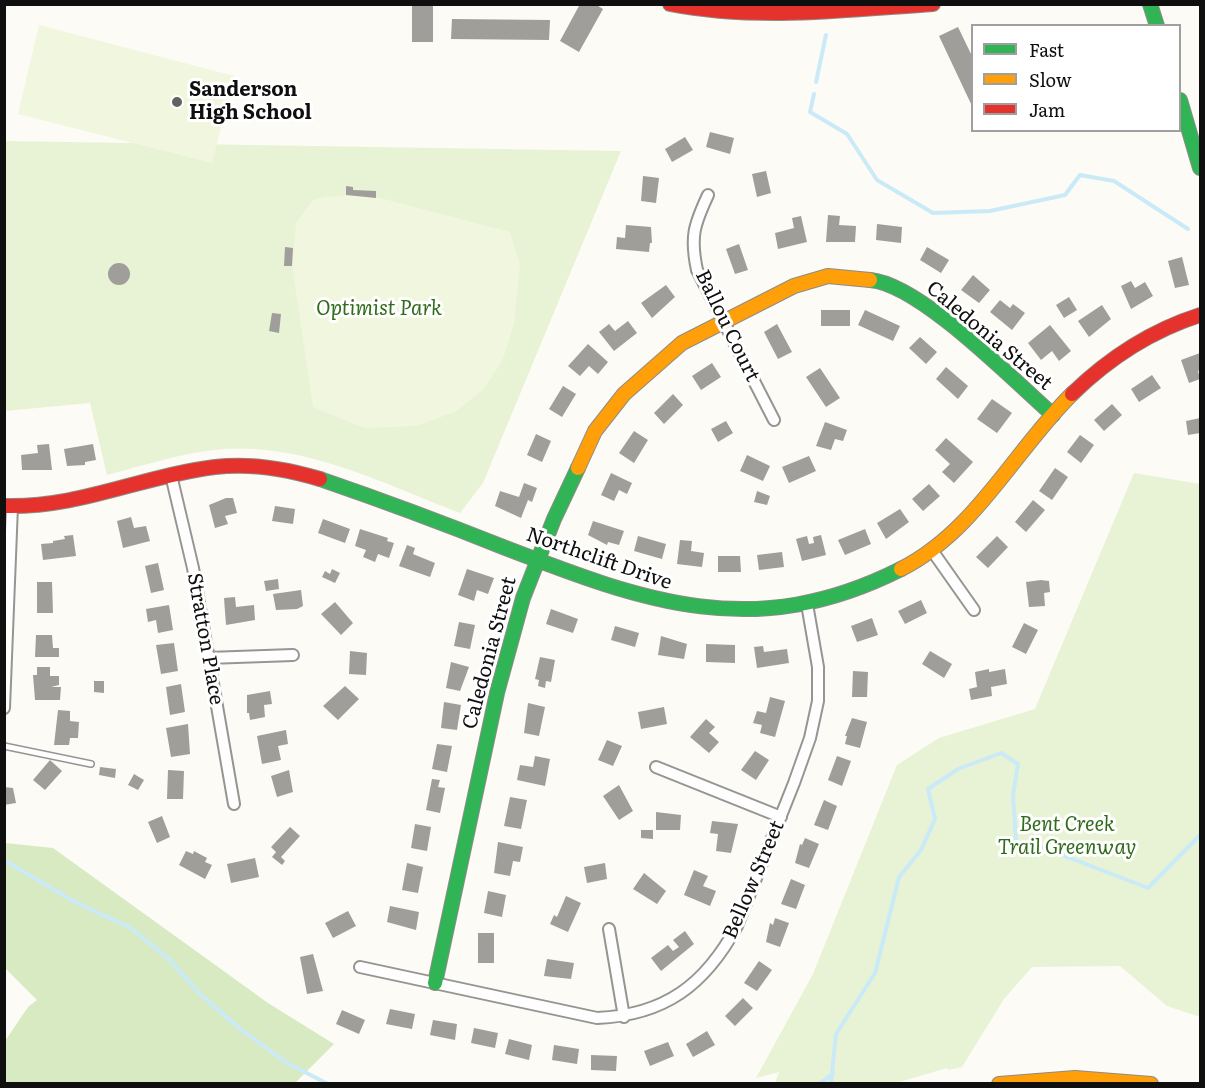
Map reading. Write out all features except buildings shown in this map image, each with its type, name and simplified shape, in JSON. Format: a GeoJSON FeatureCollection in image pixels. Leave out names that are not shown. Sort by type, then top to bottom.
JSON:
{"type":"FeatureCollection","features":[{"type":"Feature","properties":{"kind":"street"},"geometry":{"type":"LineString","coordinates":[[670,4],[705,10],[800,12],[882,10],[933,4]]}},
{"type":"Feature","properties":{"kind":"street"},"geometry":{"type":"LineString","coordinates":[[1150,4],[1156,24]]}},
{"type":"Feature","properties":{"kind":"street"},"geometry":{"type":"LineString","coordinates":[[1181,106],[1200,168]]}},
{"type":"Feature","properties":{"kind":"street","name":"Ballou Court"},"geometry":{"type":"LineString","coordinates":[[708,195],[694,227],[692,246],[697,270],[774,420]]}},
{"type":"Feature","properties":{"kind":"street","name":"Caledonia Street"},"geometry":{"type":"LineString","coordinates":[[435,983],[506,652],[523,598],[595,431],[624,394],[646,372],[681,343],[722,320],[794,286],[828,276],[876,280],[899,288],[941,317],[1053,415]]}},
{"type":"Feature","properties":{"kind":"street","name":"Northclift Drive"},"geometry":{"type":"LineString","coordinates":[[8,506],[87,500],[171,475],[216,466],[243,466],[290,471],[315,477],[633,596],[682,606],[743,611],[807,604],[869,585],[903,568],[931,549],[960,525],[995,489],[1053,415],[1097,370],[1161,331],[1200,315]]}},
{"type":"Feature","properties":{"kind":"street","name":"Stratton Place"},"geometry":{"type":"LineString","coordinates":[[171,475],[193,568],[234,804]]}},
{"type":"Feature","properties":{"kind":"street"},"geometry":{"type":"LineString","coordinates":[[4,708],[8,506]]}},
{"type":"Feature","properties":{"kind":"street"},"geometry":{"type":"LineString","coordinates":[[931,549],[974,610]]}},
{"type":"Feature","properties":{"kind":"street","name":"Bellow Street"},"geometry":{"type":"LineString","coordinates":[[360,967],[597,1018],[624,1017],[660,1006],[686,990],[723,951],[737,926],[810,738],[818,701],[818,667],[807,604]]}},
{"type":"Feature","properties":{"kind":"street"},"geometry":{"type":"LineString","coordinates":[[208,658],[293,655]]}},
{"type":"Feature","properties":{"kind":"street"},"geometry":{"type":"LineString","coordinates":[[656,767],[781,817]]}},
{"type":"Feature","properties":{"kind":"street"},"geometry":{"type":"LineString","coordinates":[[609,929],[624,1017]]}},
{"type":"Feature","properties":{"kind":"street"},"geometry":{"type":"LineString","coordinates":[[999,1083],[1045,1077],[1100,1076],[1151,1083]]}},
{"type":"Feature","properties":{"kind":"lane"},"geometry":{"type":"LineString","coordinates":[[4,746],[91,764]]}},
{"type":"Feature","properties":{"kind":"green space"},"geometry":{"type":"Polygon","coordinates":[[[39,25],[234,76],[212,163],[18,114],[39,25]]]}},
{"type":"Feature","properties":{"kind":"green space","name":"Optimist Park"},"geometry":{"type":"Polygon","coordinates":[[[5,141],[621,151],[483,483],[460,513],[340,466],[278,451],[214,450],[174,457],[107,475],[90,403],[5,411],[5,141]]]}},
{"type":"Feature","properties":{"kind":"green space"},"geometry":{"type":"Polygon","coordinates":[[[353,195],[376,197],[510,232],[520,265],[514,324],[503,359],[484,389],[457,411],[416,426],[364,428],[313,407],[292,265],[296,223],[312,201],[324,197],[353,195]]]}},
{"type":"Feature","properties":{"kind":"green space","name":"Bent Creek Trail Greenway"},"geometry":{"type":"Polygon","coordinates":[[[1134,473],[1200,484],[1200,1017],[1167,1006],[1120,966],[1032,967],[1004,999],[962,1067],[948,1070],[947,1068],[896,1083],[775,1083],[779,1072],[756,1078],[813,974],[897,765],[939,738],[1035,709],[1134,473]]]}},
{"type":"Feature","properties":{"kind":"green space"},"geometry":{"type":"Polygon","coordinates":[[[5,843],[53,848],[268,1003],[334,1044],[295,1083],[5,1083],[5,1041],[28,1007],[37,1000],[5,968],[5,843]]]}},
{"type":"Feature","properties":{"kind":"waterway"},"geometry":{"type":"LineString","coordinates":[[816,82],[826,35]]}},
{"type":"Feature","properties":{"kind":"waterway"},"geometry":{"type":"LineString","coordinates":[[814,94],[810,112],[847,134],[877,180],[933,213],[990,211],[1065,195],[1080,175],[1114,181],[1188,229]]}},
{"type":"Feature","properties":{"kind":"waterway"},"geometry":{"type":"LineString","coordinates":[[831,1084],[836,1034],[875,973],[899,877],[921,850],[935,819],[928,789],[958,769],[1001,753],[1018,764],[1013,795],[1016,842],[1039,846],[1148,888],[1200,835]]}},
{"type":"Feature","properties":{"kind":"waterway"},"geometry":{"type":"LineString","coordinates":[[4,860],[75,902],[129,927],[168,958],[200,994],[239,1028],[287,1063],[328,1084]]}},
{"type":"Feature","properties":{"kind":"waterway"},"geometry":{"type":"LineString","coordinates":[[819,1084],[833,1074]]}},
{"type":"Feature","properties":{"kind":"traffic: fast"},"geometry":{"type":"LineString","coordinates":[[1150,4],[1156,24]]}},
{"type":"Feature","properties":{"kind":"traffic: fast"},"geometry":{"type":"LineString","coordinates":[[1181,103],[1200,168]]}},
{"type":"Feature","properties":{"kind":"traffic: fast"},"geometry":{"type":"LineString","coordinates":[[870,280],[891,286],[939,315],[991,358],[1053,415]]}},
{"type":"Feature","properties":{"kind":"traffic: fast"},"geometry":{"type":"LineString","coordinates":[[435,983],[497,693],[523,598],[554,519],[578,468]]}},
{"type":"Feature","properties":{"kind":"traffic: fast"},"geometry":{"type":"LineString","coordinates":[[320,479],[605,584],[653,598],[700,606],[748,609],[797,605],[848,592],[901,569]]}},
{"type":"Feature","properties":{"kind":"traffic: slow"},"geometry":{"type":"LineString","coordinates":[[578,468],[595,431],[624,394],[682,343],[794,286],[828,276],[870,280]]}},
{"type":"Feature","properties":{"kind":"traffic: slow"},"geometry":{"type":"LineString","coordinates":[[901,569],[927,553],[973,512],[1051,416],[1072,394]]}},
{"type":"Feature","properties":{"kind":"traffic: slow"},"geometry":{"type":"LineString","coordinates":[[999,1084],[1075,1078],[1151,1084]]}},
{"type":"Feature","properties":{"kind":"traffic: jam"},"geometry":{"type":"LineString","coordinates":[[670,4],[702,9],[768,13],[933,4]]}},
{"type":"Feature","properties":{"kind":"traffic: jam"},"geometry":{"type":"LineString","coordinates":[[1072,394],[1131,347],[1164,329],[1200,315]]}},
{"type":"Feature","properties":{"kind":"traffic: jam"},"geometry":{"type":"LineString","coordinates":[[4,506],[59,502],[188,471],[215,467],[268,468],[320,479]]}},
{"type":"Feature","properties":{"kind":"place","name":"Sanderson High School"},"geometry":{"type":"Point","coordinates":[177,102]}}]}
